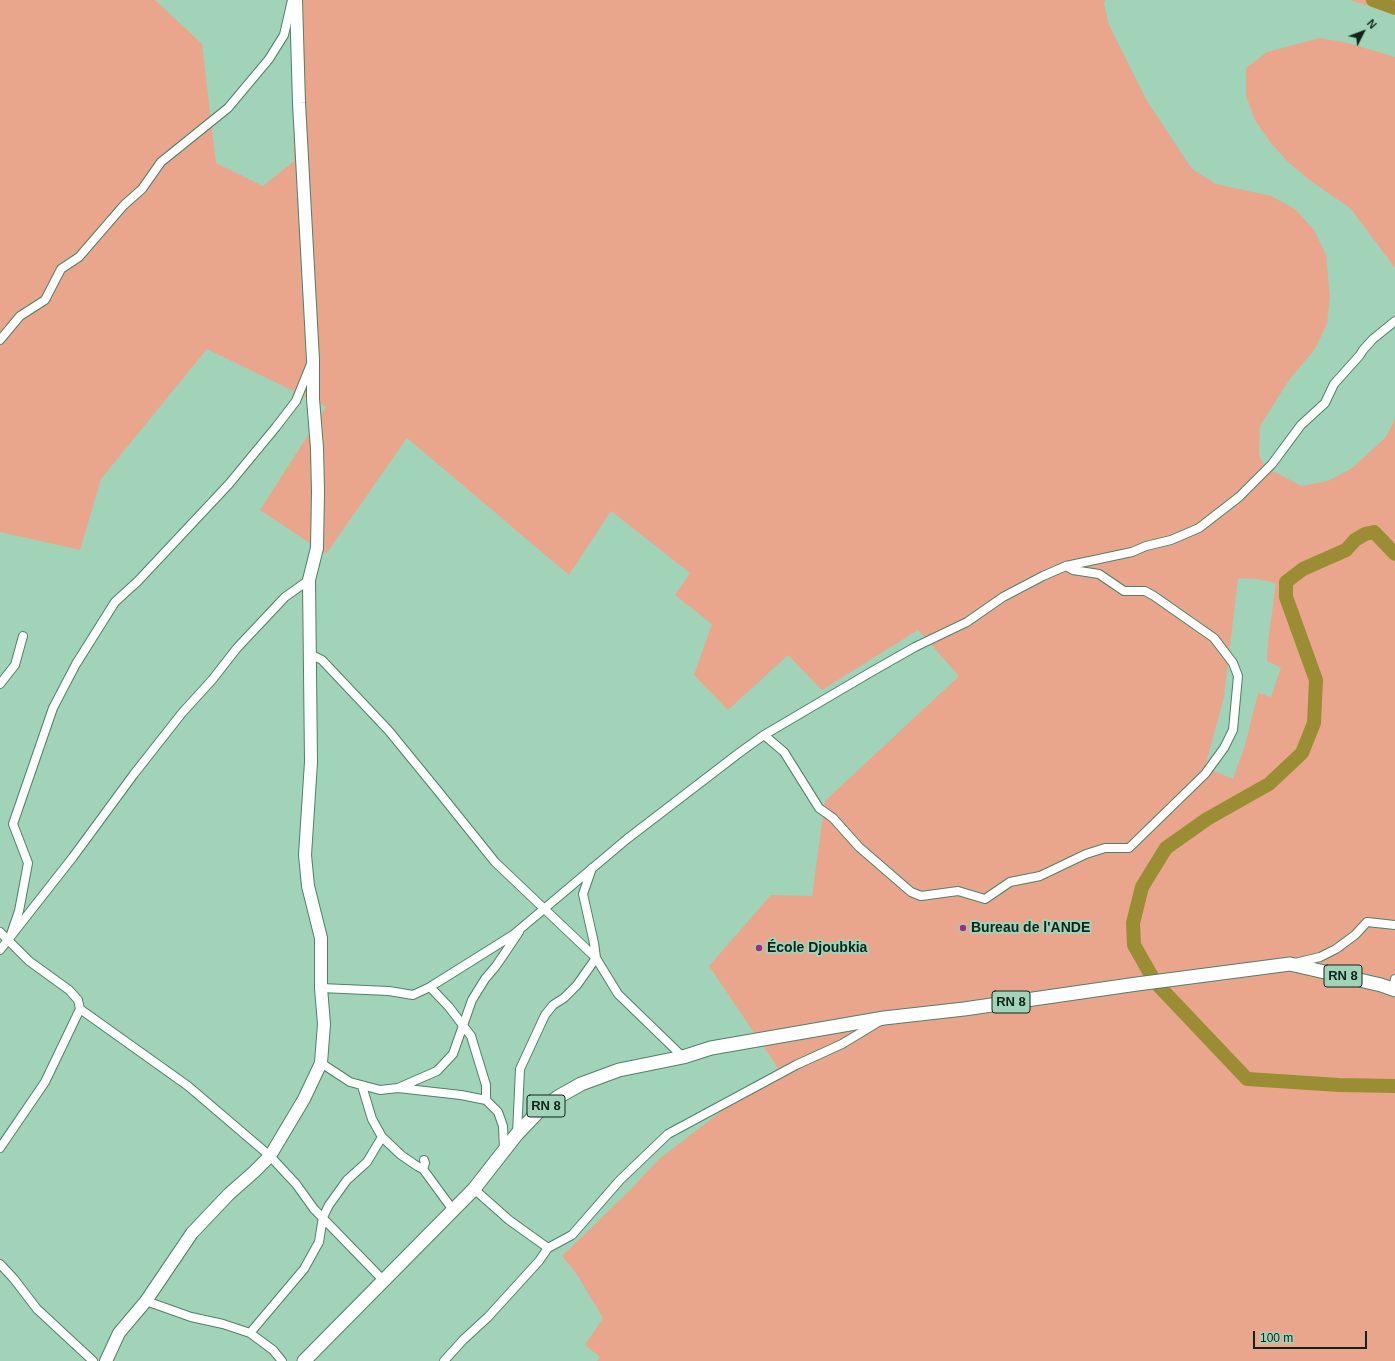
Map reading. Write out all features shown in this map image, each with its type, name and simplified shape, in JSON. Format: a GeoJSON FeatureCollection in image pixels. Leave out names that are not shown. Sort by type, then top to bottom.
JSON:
{"type":"FeatureCollection","features":[{"type":"Feature","properties":{"kind":"main road","name":"RN 8"},"geometry":{"type":"LineString","coordinates":[[311,1359],[384,1281],[474,1189],[517,1134],[538,1112],[558,1096],[581,1084],[619,1070],[684,1057],[711,1048],[884,1018],[964,1009],[1290,964],[1381,985],[1394,986]]}},
{"type":"Feature","properties":{"kind":"street"},"geometry":{"type":"LineString","coordinates":[[0,340],[20,316],[45,300],[61,269],[80,256],[124,205],[142,189],[161,162],[228,108],[269,59],[284,35],[292,0]]}},
{"type":"Feature","properties":{"kind":"street"},"geometry":{"type":"LineString","coordinates":[[106,1361],[119,1332],[146,1301],[192,1233],[229,1194],[270,1156],[304,1100],[321,1063],[324,1024],[321,988],[321,938],[308,886],[305,855],[311,762],[309,580],[317,548],[318,500],[317,448],[313,399],[313,360],[300,118],[296,0]]}},
{"type":"Feature","properties":{"kind":"street"},"geometry":{"type":"LineString","coordinates":[[321,988],[389,991],[413,995],[430,987],[513,935],[627,839],[764,735],[915,647],[967,622],[1003,598],[1043,576],[1066,566],[1132,552],[1146,546],[1171,540],[1199,528],[1239,497],[1272,464],[1301,425],[1325,403],[1334,384],[1360,356],[1363,350],[1373,339],[1395,321]]}},
{"type":"Feature","properties":{"kind":"street"},"geometry":{"type":"LineString","coordinates":[[9,940],[19,911],[28,863],[13,824],[53,708],[73,670],[115,602],[138,581],[229,484],[296,402],[313,360]]}},
{"type":"Feature","properties":{"kind":"street"},"geometry":{"type":"LineString","coordinates":[[764,735],[784,752],[819,808],[833,818],[859,847],[911,892],[921,896],[958,891],[985,899],[1010,882],[1040,876],[1086,854],[1105,848],[1129,848],[1205,774],[1224,748],[1233,730],[1238,676],[1233,663],[1214,638],[1154,596],[1145,591],[1124,592],[1099,574],[1072,570],[1066,566]]}},
{"type":"Feature","properties":{"kind":"street"},"geometry":{"type":"LineString","coordinates":[[0,950],[182,713],[212,680],[237,648],[285,597],[309,580]]}},
{"type":"Feature","properties":{"kind":"street"},"geometry":{"type":"LineString","coordinates":[[0,684],[14,664],[23,636]]}},
{"type":"Feature","properties":{"kind":"street"},"geometry":{"type":"LineString","coordinates":[[310,654],[322,660],[389,731],[495,862],[596,958],[618,994],[684,1057]]}},
{"type":"Feature","properties":{"kind":"street"},"geometry":{"type":"LineString","coordinates":[[517,1134],[520,1069],[545,1015],[553,1005],[564,998],[577,985],[596,958],[583,894],[592,868]]}},
{"type":"Feature","properties":{"kind":"street"},"geometry":{"type":"LineString","coordinates":[[1290,964],[1320,957],[1336,949],[1355,935],[1367,922],[1395,925]]}},
{"type":"Feature","properties":{"kind":"street"},"geometry":{"type":"LineString","coordinates":[[398,1088],[437,1071],[453,1054],[472,1000],[485,979],[496,966],[523,927]]}},
{"type":"Feature","properties":{"kind":"street"},"geometry":{"type":"LineString","coordinates":[[0,932],[29,961],[69,990],[78,1000],[80,1009],[45,1082],[0,1148]]}},
{"type":"Feature","properties":{"kind":"street"},"geometry":{"type":"LineString","coordinates":[[430,987],[449,1007],[471,1036],[486,1085],[486,1100]]}},
{"type":"Feature","properties":{"kind":"street"},"geometry":{"type":"LineString","coordinates":[[80,1009],[188,1086],[270,1156],[296,1184],[314,1209],[384,1281]]}},
{"type":"Feature","properties":{"kind":"street"},"geometry":{"type":"LineString","coordinates":[[444,1361],[503,1301],[539,1261],[548,1248],[572,1235],[620,1180],[668,1134],[796,1065],[842,1044],[884,1018]]}},
{"type":"Feature","properties":{"kind":"street"},"geometry":{"type":"LineString","coordinates":[[321,1063],[350,1082],[362,1086],[380,1090],[398,1088],[461,1095],[486,1100],[498,1112],[503,1126],[504,1150]]}},
{"type":"Feature","properties":{"kind":"street"},"geometry":{"type":"LineString","coordinates":[[362,1086],[372,1119],[382,1137],[417,1166],[423,1165],[453,1210]]}},
{"type":"Feature","properties":{"kind":"street"},"geometry":{"type":"LineString","coordinates":[[250,1333],[304,1269],[319,1242],[323,1217],[329,1205],[347,1180],[367,1162],[382,1137]]}},
{"type":"Feature","properties":{"kind":"street"},"geometry":{"type":"LineString","coordinates":[[474,1189],[509,1220],[548,1248]]}},
{"type":"Feature","properties":{"kind":"street"},"geometry":{"type":"LineString","coordinates":[[0,1264],[14,1279],[37,1309],[93,1361]]}},
{"type":"Feature","properties":{"kind":"street"},"geometry":{"type":"LineString","coordinates":[[146,1301],[191,1317],[222,1324],[250,1333],[273,1350],[282,1361]]}},
{"type":"Feature","properties":{"kind":"shaded area"},"geometry":{"type":"Polygon","coordinates":[[[0,0],[155,0],[202,44],[216,163],[263,186],[294,161],[292,0],[1105,0],[1104,4],[1109,25],[1147,101],[1192,169],[1216,184],[1271,196],[1295,209],[1314,230],[1326,255],[1330,297],[1327,324],[1315,349],[1289,380],[1260,426],[1259,455],[1265,467],[1302,486],[1328,481],[1352,468],[1385,438],[1395,417],[1395,1361],[597,1361],[600,1357],[585,1345],[603,1318],[576,1273],[562,1256],[630,1190],[659,1159],[778,1068],[709,966],[771,895],[812,896],[825,801],[959,676],[918,630],[822,690],[788,655],[728,710],[694,675],[712,624],[675,595],[690,573],[611,511],[569,575],[407,438],[326,554],[260,510],[326,407],[207,349],[101,479],[80,550],[0,532],[0,0]],[[1238,578],[1224,697],[1205,767],[1233,779],[1245,745],[1258,693],[1271,697],[1281,668],[1267,661],[1276,583],[1256,579],[1238,578]]]}},
{"type":"Feature","properties":{"kind":"shaded area"},"geometry":{"type":"Polygon","coordinates":[[[1350,0],[1395,0],[1395,14],[1350,0]]]}},
{"type":"Feature","properties":{"kind":"shaded area"},"geometry":{"type":"Polygon","coordinates":[[[1320,38],[1348,43],[1395,57],[1395,268],[1351,209],[1308,179],[1288,162],[1270,142],[1255,120],[1246,96],[1246,68],[1267,52],[1320,38]]]}},
{"type":"Feature","properties":{"kind":"waterway"},"geometry":{"type":"LineString","coordinates":[[1373,0],[1395,8]]}},
{"type":"Feature","properties":{"kind":"waterway"},"geometry":{"type":"LineString","coordinates":[[1395,554],[1374,532],[1365,534],[1355,540],[1346,550],[1303,569],[1286,582],[1286,597],[1316,680],[1314,723],[1302,753],[1269,784],[1207,819],[1166,848],[1142,887],[1133,923],[1134,945],[1155,982],[1247,1079],[1339,1085],[1395,1086]]}},
{"type":"Feature","properties":{"kind":"place","name":"Bureau de l'ANDE"},"geometry":{"type":"Point","coordinates":[963,928]}},
{"type":"Feature","properties":{"kind":"place","name":"École Djoubkia"},"geometry":{"type":"Point","coordinates":[759,948]}}]}
